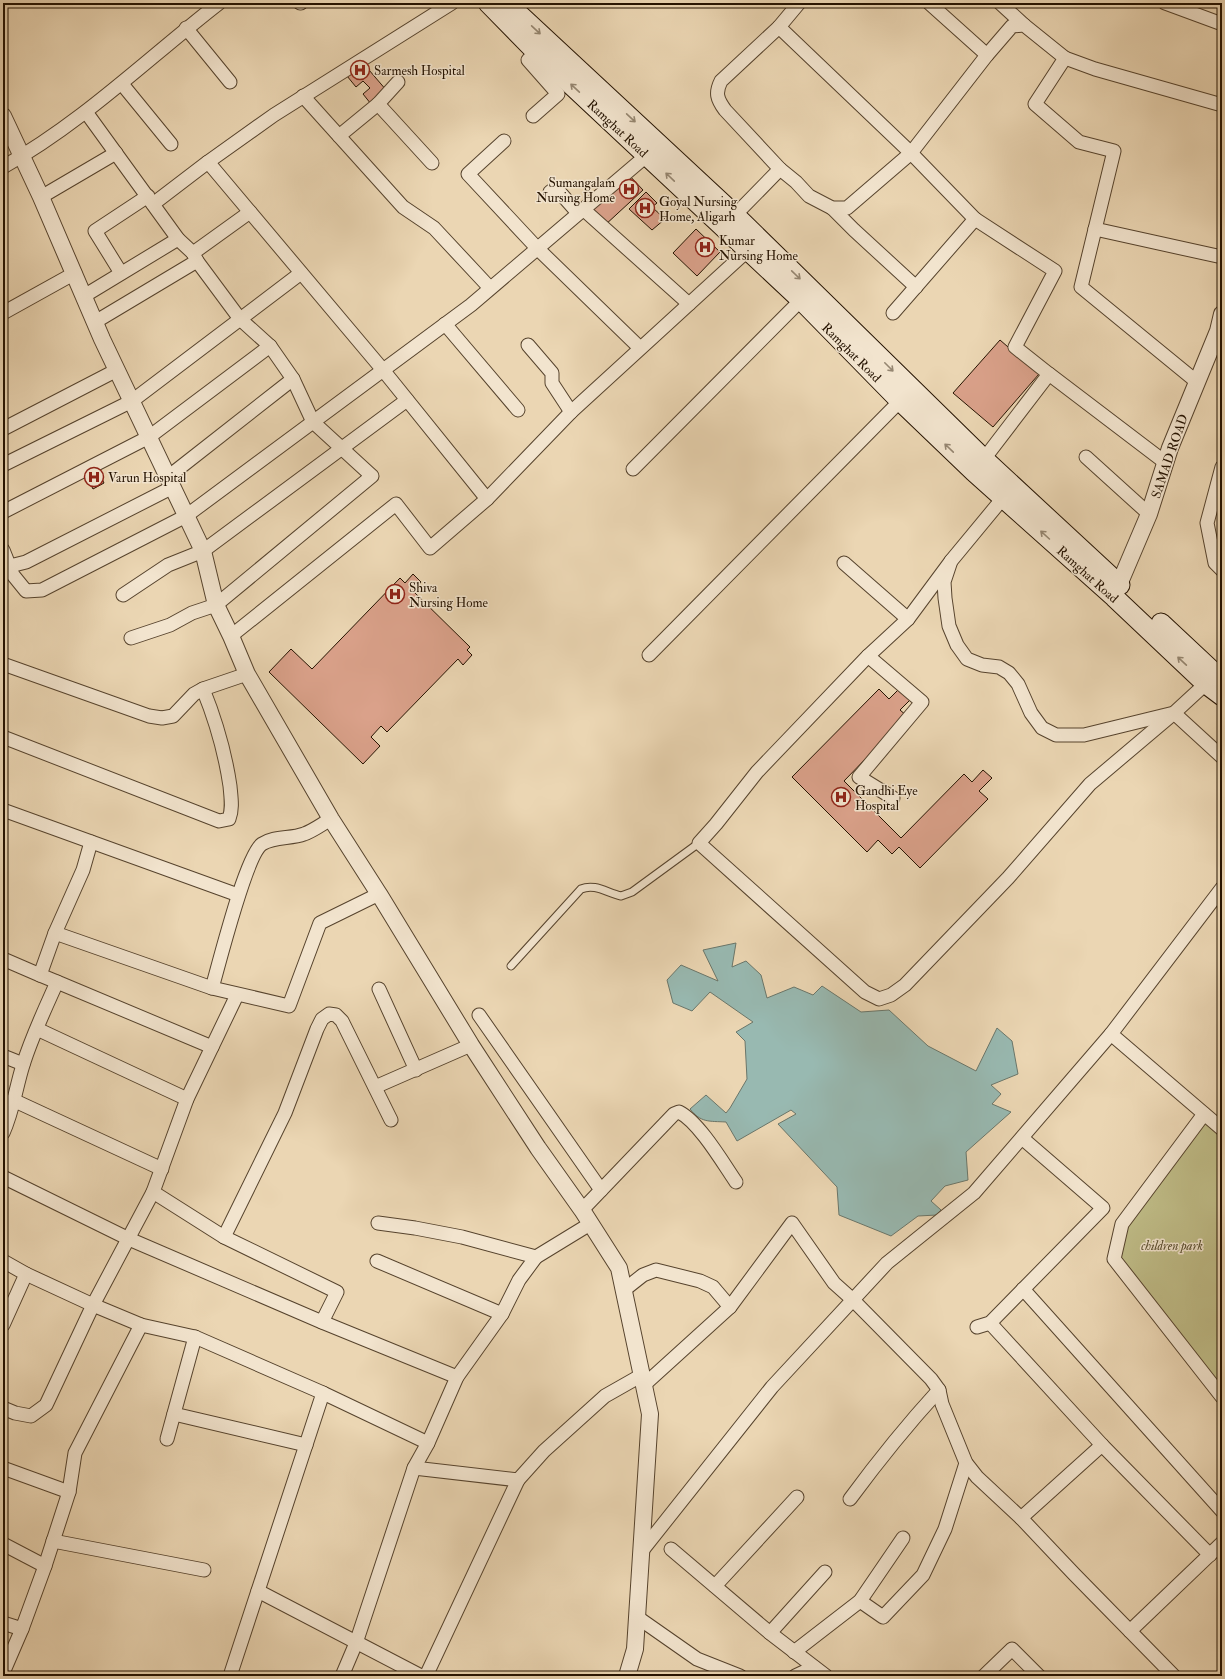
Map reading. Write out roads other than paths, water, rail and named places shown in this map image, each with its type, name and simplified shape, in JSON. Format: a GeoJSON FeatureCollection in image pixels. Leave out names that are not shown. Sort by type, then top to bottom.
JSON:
{"type":"FeatureCollection","features":[{"type":"Feature","properties":{"kind":"main road","name":"Ramghat Road"},"geometry":{"type":"LineString","coordinates":[[488,3],[536,52],[653,150],[735,215],[905,395],[984,459],[1008,492]]}},
{"type":"Feature","properties":{"kind":"main road","name":"Ramghat Road"},"geometry":{"type":"LineString","coordinates":[[507,3],[653,150],[747,251],[905,395],[1008,492],[1215,680],[1222,696]]}},
{"type":"Feature","properties":{"kind":"street"},"geometry":{"type":"LineString","coordinates":[[3,168],[86,112],[122,84],[186,28],[219,3]]}},
{"type":"Feature","properties":{"kind":"street"},"geometry":{"type":"LineString","coordinates":[[121,273],[95,231],[150,200],[303,96],[452,3]]}},
{"type":"Feature","properties":{"kind":"street"},"geometry":{"type":"LineString","coordinates":[[799,3],[779,27],[721,81],[717,89],[718,100],[725,110],[780,169],[796,182],[809,196],[832,208],[916,287]]}},
{"type":"Feature","properties":{"kind":"street"},"geometry":{"type":"LineString","coordinates":[[929,3],[987,55]]}},
{"type":"Feature","properties":{"kind":"street"},"geometry":{"type":"LineString","coordinates":[[1000,3],[1024,25],[1065,58],[1095,69],[1222,105]]}},
{"type":"Feature","properties":{"kind":"street"},"geometry":{"type":"LineString","coordinates":[[1165,3],[1222,24]]}},
{"type":"Feature","properties":{"kind":"street"},"geometry":{"type":"LineString","coordinates":[[832,208],[847,208],[911,153],[987,55],[1012,26],[1024,25]]}},
{"type":"Feature","properties":{"kind":"street"},"geometry":{"type":"LineString","coordinates":[[779,27],[911,153],[975,220],[1055,271],[1015,347],[1166,463]]}},
{"type":"Feature","properties":{"kind":"street"},"geometry":{"type":"LineString","coordinates":[[186,28],[230,82]]}},
{"type":"Feature","properties":{"kind":"street"},"geometry":{"type":"LineString","coordinates":[[533,116],[558,94],[528,60],[536,52]]}},
{"type":"Feature","properties":{"kind":"street"},"geometry":{"type":"LineString","coordinates":[[1065,58],[1035,104],[1079,142],[1114,151],[1081,287],[1197,382]]}},
{"type":"Feature","properties":{"kind":"street"},"geometry":{"type":"LineString","coordinates":[[338,136],[378,104],[398,82]]}},
{"type":"Feature","properties":{"kind":"street"},"geometry":{"type":"LineString","coordinates":[[122,84],[171,144]]}},
{"type":"Feature","properties":{"kind":"street"},"geometry":{"type":"LineString","coordinates":[[303,96],[403,207],[434,228],[490,288]]}},
{"type":"Feature","properties":{"kind":"street"},"geometry":{"type":"LineString","coordinates":[[378,104],[432,163]]}},
{"type":"Feature","properties":{"kind":"street"},"geometry":{"type":"LineString","coordinates":[[86,112],[178,239],[195,257],[240,319],[270,346],[293,379],[313,422],[372,476],[216,605],[192,613],[170,625],[130,638]]}},
{"type":"Feature","properties":{"kind":"street"},"geometry":{"type":"LineString","coordinates":[[3,116],[75,272],[95,322],[117,370],[203,551],[216,605],[247,674],[331,819],[380,894],[471,1045],[538,1148],[582,1210],[619,1268],[650,1414],[635,1649],[627,1676]]}},
{"type":"Feature","properties":{"kind":"street"},"geometry":{"type":"LineString","coordinates":[[504,141],[468,174],[537,248],[640,348]]}},
{"type":"Feature","properties":{"kind":"street"},"geometry":{"type":"LineString","coordinates":[[3,550],[13,575],[26,591],[42,590],[186,516],[445,324],[490,288],[653,150]]}},
{"type":"Feature","properties":{"kind":"street"},"geometry":{"type":"LineString","coordinates":[[41,197],[116,153]]}},
{"type":"Feature","properties":{"kind":"street"},"geometry":{"type":"LineString","coordinates":[[208,162],[383,370],[487,498]]}},
{"type":"Feature","properties":{"kind":"street"},"geometry":{"type":"LineString","coordinates":[[735,215],[780,169]]}},
{"type":"Feature","properties":{"kind":"street"},"geometry":{"type":"LineString","coordinates":[[550,192],[556,188],[689,304]]}},
{"type":"Feature","properties":{"kind":"street"},"geometry":{"type":"LineString","coordinates":[[95,322],[195,257],[250,212]]}},
{"type":"Feature","properties":{"kind":"street"},"geometry":{"type":"LineString","coordinates":[[893,313],[975,220]]}},
{"type":"Feature","properties":{"kind":"street"},"geometry":{"type":"LineString","coordinates":[[1095,229],[1222,257]]}},
{"type":"Feature","properties":{"kind":"street"},"geometry":{"type":"LineString","coordinates":[[84,296],[178,239]]}},
{"type":"Feature","properties":{"kind":"street"},"geometry":{"type":"LineString","coordinates":[[231,636],[396,504],[430,548],[487,498],[571,412],[747,251]]}},
{"type":"Feature","properties":{"kind":"street"},"geometry":{"type":"LineString","coordinates":[[3,313],[75,272]]}},
{"type":"Feature","properties":{"kind":"street"},"geometry":{"type":"LineString","coordinates":[[3,465],[132,401],[301,273]]}},
{"type":"Feature","properties":{"kind":"street"},"geometry":{"type":"LineString","coordinates":[[633,469],[800,300]]}},
{"type":"Feature","properties":{"kind":"street","name":"SAMAD ROAD"},"geometry":{"type":"LineString","coordinates":[[1117,591],[1149,514],[1170,448],[1197,382],[1220,332],[1222,314]]}},
{"type":"Feature","properties":{"kind":"street"},"geometry":{"type":"LineString","coordinates":[[445,324],[518,410]]}},
{"type":"Feature","properties":{"kind":"street"},"geometry":{"type":"LineString","coordinates":[[528,345],[552,373],[552,383],[571,412]]}},
{"type":"Feature","properties":{"kind":"street"},"geometry":{"type":"LineString","coordinates":[[3,512],[148,437],[270,346]]}},
{"type":"Feature","properties":{"kind":"street"},"geometry":{"type":"LineString","coordinates":[[3,429],[117,370]]}},
{"type":"Feature","properties":{"kind":"street"},"geometry":{"type":"LineString","coordinates":[[984,459],[1049,374]]}},
{"type":"Feature","properties":{"kind":"street"},"geometry":{"type":"LineString","coordinates":[[10,566],[26,562],[170,482],[293,379]]}},
{"type":"Feature","properties":{"kind":"street"},"geometry":{"type":"LineString","coordinates":[[649,655],[905,395]]}},
{"type":"Feature","properties":{"kind":"street"},"geometry":{"type":"LineString","coordinates":[[123,595],[168,565],[203,551],[407,400]]}},
{"type":"Feature","properties":{"kind":"street"},"geometry":{"type":"LineString","coordinates":[[1086,457],[1149,514]]}},
{"type":"Feature","properties":{"kind":"street"},"geometry":{"type":"LineString","coordinates":[[1222,467],[1207,523],[1215,563],[1222,570]]}},
{"type":"Feature","properties":{"kind":"street"},"geometry":{"type":"LineString","coordinates":[[1008,492],[951,560],[908,619],[868,656],[757,772],[699,843],[865,992],[879,999],[891,995],[905,986],[1008,878],[1090,784],[1215,680]]}},
{"type":"Feature","properties":{"kind":"street"},"geometry":{"type":"LineString","coordinates":[[951,560],[944,582],[945,598],[950,626],[957,645],[967,659],[982,665],[999,668],[1009,674],[1018,684],[1031,713],[1042,728],[1056,735],[1084,735],[1174,713]]}},
{"type":"Feature","properties":{"kind":"street"},"geometry":{"type":"LineString","coordinates":[[844,563],[908,619]]}},
{"type":"Feature","properties":{"kind":"street"},"geometry":{"type":"LineString","coordinates":[[868,656],[922,702],[859,778],[893,798]]}},
{"type":"Feature","properties":{"kind":"street"},"geometry":{"type":"LineString","coordinates":[[3,664],[149,716],[162,718],[173,716],[194,694],[203,689],[247,674]]}},
{"type":"Feature","properties":{"kind":"street"},"geometry":{"type":"LineString","coordinates":[[3,737],[219,821],[229,819],[232,810],[232,802],[227,763],[218,726],[203,689]]}},
{"type":"Feature","properties":{"kind":"street"},"geometry":{"type":"LineString","coordinates":[[1174,713],[1222,757]]}},
{"type":"Feature","properties":{"kind":"street"},"geometry":{"type":"LineString","coordinates":[[3,810],[238,895]]}},
{"type":"Feature","properties":{"kind":"street"},"geometry":{"type":"LineString","coordinates":[[212,988],[238,895],[256,851],[262,844],[305,834],[331,819]]}},
{"type":"Feature","properties":{"kind":"street"},"geometry":{"type":"LineString","coordinates":[[40,975],[55,933],[83,870],[91,842]]}},
{"type":"Feature","properties":{"kind":"street"},"geometry":{"type":"LineString","coordinates":[[55,933],[212,988],[289,1006],[320,923],[380,894]]}},
{"type":"Feature","properties":{"kind":"street"},"geometry":{"type":"LineString","coordinates":[[641,1552],[772,1386],[887,1263],[974,1193],[1111,1034],[1220,897]]}},
{"type":"Feature","properties":{"kind":"street"},"geometry":{"type":"LineString","coordinates":[[3,959],[212,1047]]}},
{"type":"Feature","properties":{"kind":"street"},"geometry":{"type":"LineString","coordinates":[[3,1132],[6,1117],[13,1100],[23,1064],[57,982]]}},
{"type":"Feature","properties":{"kind":"street"},"geometry":{"type":"LineString","coordinates":[[379,989],[400,1032],[416,1070]]}},
{"type":"Feature","properties":{"kind":"street"},"geometry":{"type":"LineString","coordinates":[[3,1408],[15,1413],[31,1416],[46,1405],[93,1305],[153,1192],[187,1099],[237,995]]}},
{"type":"Feature","properties":{"kind":"street"},"geometry":{"type":"LineString","coordinates":[[224,1237],[285,1113],[317,1029],[322,1019],[329,1014],[336,1015],[342,1021],[391,1120]]}},
{"type":"Feature","properties":{"kind":"street"},"geometry":{"type":"LineString","coordinates":[[479,1016],[601,1190]]}},
{"type":"Feature","properties":{"kind":"street"},"geometry":{"type":"LineString","coordinates":[[37,1029],[187,1099]]}},
{"type":"Feature","properties":{"kind":"street"},"geometry":{"type":"LineString","coordinates":[[1111,1034],[1222,1129]]}},
{"type":"Feature","properties":{"kind":"street"},"geometry":{"type":"LineString","coordinates":[[375,1088],[471,1045]]}},
{"type":"Feature","properties":{"kind":"street"},"geometry":{"type":"LineString","coordinates":[[3,1056],[23,1064]]}},
{"type":"Feature","properties":{"kind":"street"},"geometry":{"type":"LineString","coordinates":[[13,1100],[162,1169]]}},
{"type":"Feature","properties":{"kind":"street"},"geometry":{"type":"LineString","coordinates":[[582,1210],[674,1114],[679,1112],[687,1116],[696,1126],[736,1182]]}},
{"type":"Feature","properties":{"kind":"street"},"geometry":{"type":"LineString","coordinates":[[1204,1114],[1122,1224],[1114,1259],[1222,1397]]}},
{"type":"Feature","properties":{"kind":"street"},"geometry":{"type":"LineString","coordinates":[[977,1327],[990,1323],[1103,1208],[1022,1138]]}},
{"type":"Feature","properties":{"kind":"street"},"geometry":{"type":"LineString","coordinates":[[3,1177],[129,1239],[322,1322],[457,1377]]}},
{"type":"Feature","properties":{"kind":"street"},"geometry":{"type":"LineString","coordinates":[[153,1192],[224,1237],[336,1292],[322,1322]]}},
{"type":"Feature","properties":{"kind":"street"},"geometry":{"type":"LineString","coordinates":[[378,1223],[462,1237],[536,1258]]}},
{"type":"Feature","properties":{"kind":"street"},"geometry":{"type":"LineString","coordinates":[[426,1676],[518,1480],[544,1451],[605,1396],[643,1380],[730,1307],[792,1223],[834,1283],[853,1300],[931,1379],[939,1390],[942,1404],[966,1463],[991,1492],[1021,1518],[1174,1676]]}},
{"type":"Feature","properties":{"kind":"street"},"geometry":{"type":"LineString","coordinates":[[342,1676],[356,1643],[414,1468],[428,1443],[457,1377],[502,1314],[519,1280],[536,1258],[590,1224]]}},
{"type":"Feature","properties":{"kind":"street"},"geometry":{"type":"LineString","coordinates":[[3,1261],[26,1274],[141,1325],[195,1337],[323,1393],[428,1443]]}},
{"type":"Feature","properties":{"kind":"street"},"geometry":{"type":"LineString","coordinates":[[377,1261],[502,1314]]}},
{"type":"Feature","properties":{"kind":"street"},"geometry":{"type":"LineString","coordinates":[[624,1290],[643,1275],[656,1270],[700,1281],[713,1287],[730,1307]]}},
{"type":"Feature","properties":{"kind":"street"},"geometry":{"type":"LineString","coordinates":[[3,1325],[26,1274]]}},
{"type":"Feature","properties":{"kind":"street"},"geometry":{"type":"LineString","coordinates":[[1023,1289],[1222,1511]]}},
{"type":"Feature","properties":{"kind":"street"},"geometry":{"type":"LineString","coordinates":[[990,1323],[1102,1446],[1210,1555]]}},
{"type":"Feature","properties":{"kind":"street"},"geometry":{"type":"LineString","coordinates":[[3,1673],[22,1629],[45,1566],[69,1492],[75,1453],[141,1325]]}},
{"type":"Feature","properties":{"kind":"street"},"geometry":{"type":"LineString","coordinates":[[167,1439],[195,1337]]}},
{"type":"Feature","properties":{"kind":"street"},"geometry":{"type":"LineString","coordinates":[[850,1499],[907,1425],[939,1390]]}},
{"type":"Feature","properties":{"kind":"street"},"geometry":{"type":"LineString","coordinates":[[230,1676],[323,1393]]}},
{"type":"Feature","properties":{"kind":"street"},"geometry":{"type":"LineString","coordinates":[[174,1414],[306,1445]]}},
{"type":"Feature","properties":{"kind":"street"},"geometry":{"type":"LineString","coordinates":[[1021,1518],[1102,1446]]}},
{"type":"Feature","properties":{"kind":"street"},"geometry":{"type":"LineString","coordinates":[[860,1601],[883,1617],[923,1575],[945,1529],[966,1463]]}},
{"type":"Feature","properties":{"kind":"street"},"geometry":{"type":"LineString","coordinates":[[3,1468],[69,1492]]}},
{"type":"Feature","properties":{"kind":"street"},"geometry":{"type":"LineString","coordinates":[[414,1468],[518,1480]]}},
{"type":"Feature","properties":{"kind":"street"},"geometry":{"type":"LineString","coordinates":[[715,1586],[797,1497]]}},
{"type":"Feature","properties":{"kind":"street"},"geometry":{"type":"LineString","coordinates":[[794,1652],[860,1601],[903,1538]]}},
{"type":"Feature","properties":{"kind":"street"},"geometry":{"type":"LineString","coordinates":[[53,1540],[204,1570]]}},
{"type":"Feature","properties":{"kind":"street"},"geometry":{"type":"LineString","coordinates":[[1130,1631],[1222,1543]]}},
{"type":"Feature","properties":{"kind":"street"},"geometry":{"type":"LineString","coordinates":[[3,1544],[45,1566]]}},
{"type":"Feature","properties":{"kind":"street"},"geometry":{"type":"LineString","coordinates":[[671,1549],[770,1633],[826,1676]]}},
{"type":"Feature","properties":{"kind":"street"},"geometry":{"type":"LineString","coordinates":[[770,1633],[825,1572]]}},
{"type":"Feature","properties":{"kind":"street"},"geometry":{"type":"LineString","coordinates":[[258,1591],[421,1676]]}},
{"type":"Feature","properties":{"kind":"street"},"geometry":{"type":"LineString","coordinates":[[637,1617],[696,1658],[740,1676]]}},
{"type":"Feature","properties":{"kind":"street"},"geometry":{"type":"LineString","coordinates":[[3,1623],[22,1629]]}},
{"type":"Feature","properties":{"kind":"street"},"geometry":{"type":"LineString","coordinates":[[984,1676],[1012,1648],[1038,1676]]}},
{"type":"Feature","properties":{"kind":"street"},"geometry":{"type":"LineString","coordinates":[[795,1676],[814,1668]]}},
{"type":"Feature","properties":{"kind":"lane"},"geometry":{"type":"LineString","coordinates":[[511,966],[581,889],[588,886],[597,887],[621,896],[632,892],[699,843]]}},
{"type":"Feature","properties":{"kind":"water"},"geometry":{"type":"Polygon","coordinates":[[[736,943],[732,967],[746,961],[761,975],[767,998],[794,987],[813,995],[822,986],[861,1012],[889,1010],[928,1046],[976,1071],[997,1028],[1012,1041],[1018,1074],[991,1085],[1001,1094],[992,1104],[1011,1112],[966,1152],[968,1180],[945,1186],[931,1201],[941,1210],[937,1215],[918,1216],[891,1236],[839,1215],[837,1187],[778,1124],[796,1114],[791,1110],[737,1141],[726,1122],[702,1119],[694,1114],[690,1109],[706,1095],[726,1113],[730,1108],[747,1079],[745,1041],[736,1032],[753,1022],[710,992],[692,1011],[673,1003],[667,980],[681,965],[718,981],[703,950],[736,943]]]}},
{"type":"Feature","properties":{"kind":"place","name":"Sarmesh Hospital"},"geometry":{"type":"Point","coordinates":[360,70]}},
{"type":"Feature","properties":{"kind":"place","name":"Sumangalam Nursing Home"},"geometry":{"type":"Point","coordinates":[629,189]}},
{"type":"Feature","properties":{"kind":"place","name":"Goyal Nursing Home, Aligarh"},"geometry":{"type":"Point","coordinates":[645,208]}},
{"type":"Feature","properties":{"kind":"place","name":"Kumar Nursing Home"},"geometry":{"type":"Point","coordinates":[705,247]}},
{"type":"Feature","properties":{"kind":"place","name":"Varun Hospital"},"geometry":{"type":"Point","coordinates":[94,477]}},
{"type":"Feature","properties":{"kind":"place","name":"Shiva Nursing Home"},"geometry":{"type":"Point","coordinates":[395,594]}},
{"type":"Feature","properties":{"kind":"place","name":"Gandhi Eye Hospital"},"geometry":{"type":"Point","coordinates":[841,797]}},
{"type":"Feature","properties":{"kind":"park label","name":"children park"},"geometry":{"type":"Point","coordinates":[1172,1245]}}]}
